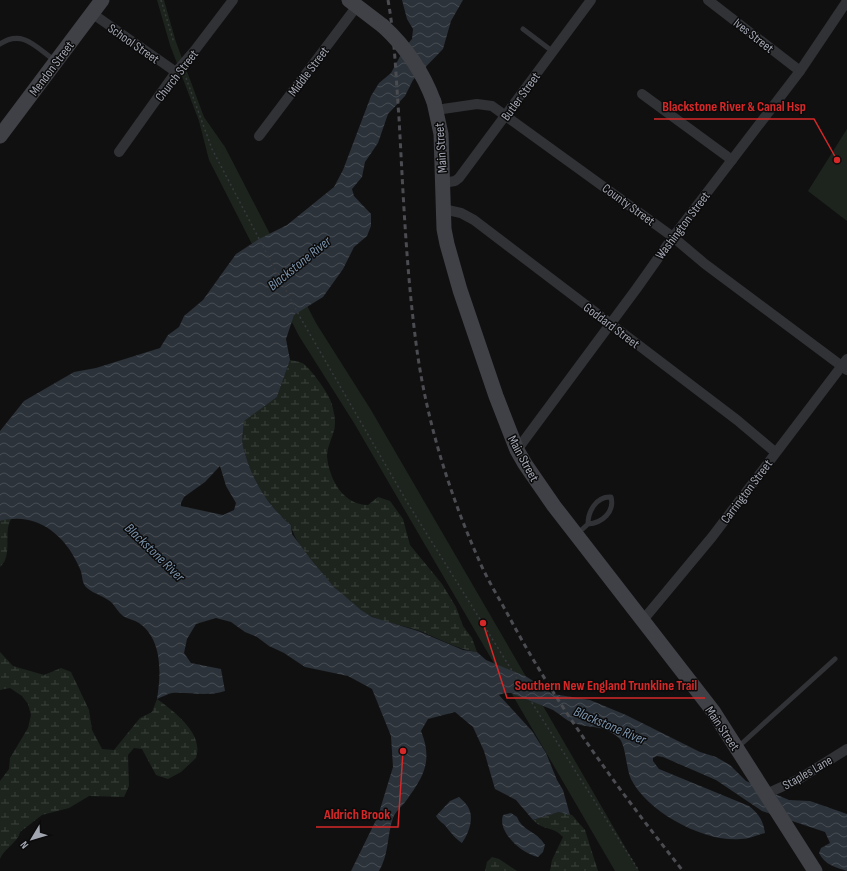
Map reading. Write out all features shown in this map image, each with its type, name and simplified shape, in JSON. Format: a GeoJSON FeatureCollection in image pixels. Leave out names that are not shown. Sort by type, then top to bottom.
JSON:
{"type":"FeatureCollection","features":[{"type":"Feature","properties":{"kind":"main road","name":"Mendon Street"},"geometry":{"type":"LineString","coordinates":[[4,128],[57,62],[102,0]]}},
{"type":"Feature","properties":{"kind":"main road","name":"Main Street"},"geometry":{"type":"LineString","coordinates":[[353,3],[383,26],[403,46],[415,62],[435,106],[441,134],[443,210],[447,244],[460,290],[496,396],[517,450],[541,488],[576,535],[713,711],[756,778],[771,792],[789,829],[815,871]]}},
{"type":"Feature","properties":{"kind":"street","name":"Church Street"},"geometry":{"type":"LineString","coordinates":[[119,152],[176,72],[195,50],[233,0]]}},
{"type":"Feature","properties":{"kind":"street","name":"Butler Street"},"geometry":{"type":"LineString","coordinates":[[443,183],[455,181],[459,178],[591,0]]}},
{"type":"Feature","properties":{"kind":"street","name":"Ives Street"},"geometry":{"type":"LineString","coordinates":[[708,0],[800,71]]}},
{"type":"Feature","properties":{"kind":"street","name":"Washington Street"},"geometry":{"type":"LineString","coordinates":[[517,450],[673,237],[800,71],[847,1]]}},
{"type":"Feature","properties":{"kind":"street","name":"Middle Street"},"geometry":{"type":"LineString","coordinates":[[259,136],[353,3]]}},
{"type":"Feature","properties":{"kind":"street","name":"School Street"},"geometry":{"type":"LineString","coordinates":[[93,14],[176,72]]}},
{"type":"Feature","properties":{"kind":"street"},"geometry":{"type":"LineString","coordinates":[[642,94],[732,160]]}},
{"type":"Feature","properties":{"kind":"street","name":"County Street"},"geometry":{"type":"LineString","coordinates":[[435,106],[484,103],[492,106],[673,237],[705,264],[845,365]]}},
{"type":"Feature","properties":{"kind":"street","name":"Goddard Street"},"geometry":{"type":"LineString","coordinates":[[443,210],[461,213],[474,220],[737,420],[776,452]]}},
{"type":"Feature","properties":{"kind":"street","name":"Carrington Street"},"geometry":{"type":"LineString","coordinates":[[643,620],[712,537],[776,452],[845,365]]}},
{"type":"Feature","properties":{"kind":"street","name":"Staples Lane"},"geometry":{"type":"LineString","coordinates":[[771,792],[798,779],[847,750]]}},
{"type":"Feature","properties":{"kind":"lane"},"geometry":{"type":"LineString","coordinates":[[523,29],[552,51]]}},
{"type":"Feature","properties":{"kind":"lane"},"geometry":{"type":"LineString","coordinates":[[0,44],[14,37],[23,39],[57,62]]}},
{"type":"Feature","properties":{"kind":"lane"},"geometry":{"type":"LineString","coordinates":[[576,535],[588,524],[596,523],[607,516],[610,510],[611,497],[598,501],[593,506],[588,517],[588,524]]}},
{"type":"Feature","properties":{"kind":"lane"},"geometry":{"type":"LineString","coordinates":[[737,748],[835,659]]}},
{"type":"Feature","properties":{"kind":"path"},"geometry":{"type":"LineString","coordinates":[[161,0],[174,43]]}},
{"type":"Feature","properties":{"kind":"path"},"geometry":{"type":"LineString","coordinates":[[186,78],[212,150],[300,317],[407,502],[639,871]]}},
{"type":"Feature","properties":{"kind":"green space"},"geometry":{"type":"Polygon","coordinates":[[[157,0],[164,0],[176,42],[204,117],[225,147],[316,323],[371,410],[639,871],[615,871],[354,423],[299,336],[209,160],[199,121],[170,45],[157,0]]]}},
{"type":"Feature","properties":{"kind":"green space"},"geometry":{"type":"Polygon","coordinates":[[[847,129],[847,221],[808,191],[847,129]]]}},
{"type":"Feature","properties":{"kind":"green space"},"geometry":{"type":"Polygon","coordinates":[[[290,360],[298,361],[309,369],[323,387],[331,402],[335,423],[327,456],[328,465],[334,482],[345,496],[351,501],[359,504],[368,505],[378,497],[390,501],[403,519],[410,545],[442,584],[456,607],[463,626],[472,638],[477,652],[454,646],[417,630],[378,619],[363,611],[324,577],[302,549],[291,525],[267,500],[255,479],[246,457],[242,443],[244,420],[277,397],[290,360]]]}},
{"type":"Feature","properties":{"kind":"green space"},"geometry":{"type":"Polygon","coordinates":[[[12,518],[8,529],[6,556],[0,567],[0,521],[12,518]]]}},
{"type":"Feature","properties":{"kind":"green space"},"geometry":{"type":"Polygon","coordinates":[[[0,652],[13,666],[44,675],[61,668],[71,672],[89,710],[92,730],[102,749],[114,750],[140,718],[152,712],[157,699],[182,719],[192,732],[197,747],[196,758],[181,772],[168,779],[156,775],[142,749],[134,748],[128,755],[129,786],[124,797],[89,796],[69,808],[42,815],[20,832],[17,839],[0,859],[0,781],[9,769],[10,758],[28,728],[31,715],[28,704],[22,696],[10,688],[0,690],[0,652]]]}},
{"type":"Feature","properties":{"kind":"green space"},"geometry":{"type":"Polygon","coordinates":[[[559,812],[572,815],[585,830],[598,871],[550,871],[552,860],[563,837],[555,831],[537,824],[533,820],[559,812]]]}},
{"type":"Feature","properties":{"kind":"green space"},"geometry":{"type":"Polygon","coordinates":[[[492,857],[499,859],[517,871],[485,871],[487,862],[492,857]]]}},
{"type":"Feature","properties":{"kind":"water","name":"Blackstone River"},"geometry":{"type":"Polygon","coordinates":[[[402,0],[463,0],[451,21],[443,49],[413,80],[405,96],[388,114],[378,143],[365,162],[362,177],[352,189],[354,196],[371,214],[371,226],[367,236],[354,247],[343,269],[323,297],[294,315],[286,339],[290,360],[277,397],[244,421],[242,443],[255,479],[274,509],[291,525],[292,534],[312,561],[334,587],[361,610],[372,617],[418,631],[463,650],[477,652],[486,660],[527,677],[553,694],[590,700],[626,715],[700,752],[716,757],[730,765],[746,781],[789,800],[810,801],[847,814],[847,871],[834,867],[821,857],[819,853],[821,848],[830,843],[825,832],[762,811],[716,780],[663,757],[657,756],[653,758],[653,761],[659,769],[749,806],[760,818],[765,833],[744,839],[727,839],[711,836],[678,823],[663,814],[639,791],[629,775],[623,746],[619,738],[602,729],[571,722],[553,710],[511,693],[504,693],[499,695],[532,731],[546,753],[557,780],[563,790],[570,815],[559,812],[533,820],[516,800],[495,789],[484,751],[473,727],[455,712],[428,719],[421,731],[425,742],[426,751],[425,768],[418,784],[394,816],[385,858],[379,871],[351,871],[378,816],[393,767],[391,736],[372,689],[348,676],[305,667],[284,653],[269,646],[257,637],[245,632],[231,622],[216,618],[196,624],[187,639],[184,653],[191,663],[221,669],[225,691],[211,694],[172,693],[157,699],[159,679],[158,658],[156,648],[147,630],[139,623],[123,616],[108,600],[85,586],[81,571],[74,557],[67,546],[49,528],[26,520],[13,519],[0,521],[0,431],[24,401],[74,372],[96,368],[160,348],[168,335],[179,327],[184,316],[203,300],[236,254],[259,239],[287,225],[334,187],[343,170],[371,96],[379,83],[391,73],[405,47],[412,39],[413,29],[407,19],[402,0]],[[220,466],[205,482],[184,497],[181,506],[223,515],[234,510],[236,503],[226,486],[220,466]]]}},
{"type":"Feature","properties":{"kind":"water"},"geometry":{"type":"Polygon","coordinates":[[[459,797],[465,803],[471,814],[469,829],[462,843],[436,816],[450,801],[459,797]]]}},
{"type":"Feature","properties":{"kind":"water"},"geometry":{"type":"Polygon","coordinates":[[[511,813],[517,817],[523,826],[538,836],[545,845],[543,852],[538,857],[525,852],[507,835],[502,822],[503,815],[511,813]]]}},
{"type":"Feature","properties":{"kind":"railway"},"geometry":{"type":"LineString","coordinates":[[388,0],[395,59],[403,200],[415,335],[424,392],[431,421],[438,449],[456,504],[481,565],[546,681],[612,778],[683,871]]}},
{"type":"Feature","properties":{"kind":"place","name":"Blackstone River & Canal Hsp"},"geometry":{"type":"Point","coordinates":[837,160]}},
{"type":"Feature","properties":{"kind":"place","name":"Southern New England Trunkline Trail"},"geometry":{"type":"Point","coordinates":[483,623]}},
{"type":"Feature","properties":{"kind":"place","name":"Aldrich Brook"},"geometry":{"type":"Point","coordinates":[403,751]}}]}
